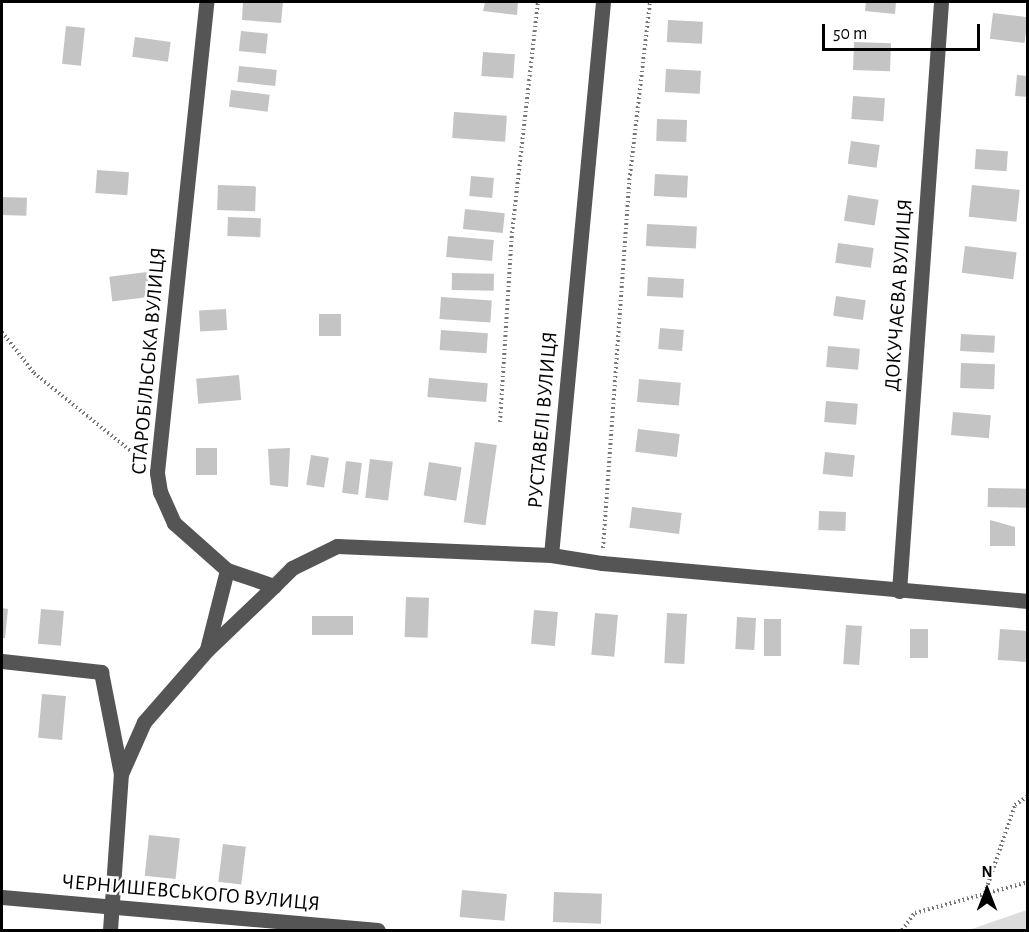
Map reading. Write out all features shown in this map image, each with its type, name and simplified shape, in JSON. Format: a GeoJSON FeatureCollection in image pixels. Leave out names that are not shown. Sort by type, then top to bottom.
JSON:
{"type":"FeatureCollection","features":[{"type":"Feature","properties":{"kind":"street","name":"СТАРОБІЛЬСЬКА ВУЛИЦЯ"},"geometry":{"type":"LineString","coordinates":[[206,2],[157,472],[160,492],[174,523],[227,570],[274,586]]}},
{"type":"Feature","properties":{"kind":"street","name":"РУСТАВЕЛІ ВУЛИЦЯ"},"geometry":{"type":"LineString","coordinates":[[551,555],[603,2]]}},
{"type":"Feature","properties":{"kind":"street","name":"ДОКУЧАЄВА ВУЛИЦЯ"},"geometry":{"type":"LineString","coordinates":[[899,591],[941,2]]}},
{"type":"Feature","properties":{"kind":"street"},"geometry":{"type":"LineString","coordinates":[[121,774],[144,722],[207,650],[292,568],[337,546],[551,555],[602,563],[1028,601]]}},
{"type":"Feature","properties":{"kind":"street"},"geometry":{"type":"LineString","coordinates":[[207,650],[227,570]]}},
{"type":"Feature","properties":{"kind":"street"},"geometry":{"type":"LineString","coordinates":[[2,661],[101,672],[121,774],[110,930]]}},
{"type":"Feature","properties":{"kind":"street","name":"ЧЕРНИШЕВСЬКОГО ВУЛИЦЯ"},"geometry":{"type":"LineString","coordinates":[[2,897],[112,909],[378,930]]}},
{"type":"Feature","properties":{"kind":"path"},"geometry":{"type":"LineString","coordinates":[[500,422],[512,233],[538,2]]}},
{"type":"Feature","properties":{"kind":"path"},"geometry":{"type":"LineString","coordinates":[[602,563],[630,175],[650,2]]}},
{"type":"Feature","properties":{"kind":"path"},"geometry":{"type":"LineString","coordinates":[[2,332],[34,373],[157,472]]}},
{"type":"Feature","properties":{"kind":"path"},"geometry":{"type":"LineString","coordinates":[[985,893],[1016,805],[1028,796]]}},
{"type":"Feature","properties":{"kind":"path"},"geometry":{"type":"LineString","coordinates":[[902,930],[915,913],[1028,882]]}},
{"type":"Feature","properties":{"kind":"shaded area"},"geometry":{"type":"Polygon","coordinates":[[[1027,910],[1027,930],[969,930],[1027,910]]]}},
{"type":"Feature","properties":{"kind":"building"},"geometry":{"type":"Polygon","coordinates":[[[243,2],[283,2],[281,23],[242,20],[243,2]]]}},
{"type":"Feature","properties":{"kind":"building"},"geometry":{"type":"Polygon","coordinates":[[[485,2],[518,2],[517,15],[483,11],[485,2]]]}},
{"type":"Feature","properties":{"kind":"building"},"geometry":{"type":"Polygon","coordinates":[[[866,2],[896,2],[895,14],[865,11],[866,2]]]}},
{"type":"Feature","properties":{"kind":"building"},"geometry":{"type":"Polygon","coordinates":[[[993,13],[1028,17],[1025,43],[990,39],[993,13]]]}},
{"type":"Feature","properties":{"kind":"building"},"geometry":{"type":"Polygon","coordinates":[[[668,20],[703,22],[702,44],[667,42],[668,20]]]}},
{"type":"Feature","properties":{"kind":"building"},"geometry":{"type":"Polygon","coordinates":[[[66,26],[85,28],[81,66],[62,64],[66,26]]]}},
{"type":"Feature","properties":{"kind":"building"},"geometry":{"type":"Polygon","coordinates":[[[241,31],[268,34],[266,54],[239,51],[241,31]]]}},
{"type":"Feature","properties":{"kind":"building"},"geometry":{"type":"Polygon","coordinates":[[[135,37],[171,42],[168,62],[132,57],[135,37]]]}},
{"type":"Feature","properties":{"kind":"building"},"geometry":{"type":"Polygon","coordinates":[[[854,42],[891,43],[890,71],[853,70],[854,42]]]}},
{"type":"Feature","properties":{"kind":"building"},"geometry":{"type":"Polygon","coordinates":[[[483,52],[515,54],[513,78],[481,76],[483,52]]]}},
{"type":"Feature","properties":{"kind":"building"},"geometry":{"type":"Polygon","coordinates":[[[239,66],[277,70],[275,86],[237,82],[239,66]]]}},
{"type":"Feature","properties":{"kind":"building"},"geometry":{"type":"Polygon","coordinates":[[[666,69],[701,71],[700,94],[665,92],[666,69]]]}},
{"type":"Feature","properties":{"kind":"building"},"geometry":{"type":"Polygon","coordinates":[[[1017,75],[1028,76],[1028,97],[1015,96],[1017,75]]]}},
{"type":"Feature","properties":{"kind":"building"},"geometry":{"type":"Polygon","coordinates":[[[231,90],[270,95],[268,112],[229,107],[231,90]]]}},
{"type":"Feature","properties":{"kind":"building"},"geometry":{"type":"Polygon","coordinates":[[[853,96],[885,98],[883,121],[851,119],[853,96]]]}},
{"type":"Feature","properties":{"kind":"building"},"geometry":{"type":"Polygon","coordinates":[[[454,112],[507,116],[505,142],[452,138],[454,112]]]}},
{"type":"Feature","properties":{"kind":"building"},"geometry":{"type":"Polygon","coordinates":[[[657,119],[687,120],[686,142],[656,141],[657,119]]]}},
{"type":"Feature","properties":{"kind":"building"},"geometry":{"type":"Polygon","coordinates":[[[851,141],[880,145],[877,168],[848,164],[851,141]]]}},
{"type":"Feature","properties":{"kind":"building"},"geometry":{"type":"Polygon","coordinates":[[[976,149],[1008,151],[1007,171],[975,169],[976,149]]]}},
{"type":"Feature","properties":{"kind":"building"},"geometry":{"type":"Polygon","coordinates":[[[97,170],[129,172],[127,195],[95,193],[97,170]]]}},
{"type":"Feature","properties":{"kind":"building"},"geometry":{"type":"Polygon","coordinates":[[[655,174],[688,176],[687,198],[654,196],[655,174]]]}},
{"type":"Feature","properties":{"kind":"building"},"geometry":{"type":"Polygon","coordinates":[[[471,176],[494,178],[492,198],[469,196],[471,176]]]}},
{"type":"Feature","properties":{"kind":"building"},"geometry":{"type":"Polygon","coordinates":[[[218,185],[256,186],[255,211],[217,210],[218,185]]]}},
{"type":"Feature","properties":{"kind":"building"},"geometry":{"type":"Polygon","coordinates":[[[972,185],[1020,190],[1016,222],[969,217],[972,185]]]}},
{"type":"Feature","properties":{"kind":"building"},"geometry":{"type":"Polygon","coordinates":[[[848,195],[879,200],[875,226],[844,221],[848,195]]]}},
{"type":"Feature","properties":{"kind":"building"},"geometry":{"type":"Polygon","coordinates":[[[2,197],[27,198],[26,216],[2,215],[2,197]]]}},
{"type":"Feature","properties":{"kind":"building"},"geometry":{"type":"Polygon","coordinates":[[[465,209],[505,213],[503,233],[463,229],[465,209]]]}},
{"type":"Feature","properties":{"kind":"building"},"geometry":{"type":"Polygon","coordinates":[[[228,217],[261,218],[260,237],[227,236],[228,217]]]}},
{"type":"Feature","properties":{"kind":"building"},"geometry":{"type":"Polygon","coordinates":[[[647,224],[697,227],[696,249],[646,246],[647,224]]]}},
{"type":"Feature","properties":{"kind":"building"},"geometry":{"type":"Polygon","coordinates":[[[448,236],[494,240],[492,261],[446,257],[448,236]]]}},
{"type":"Feature","properties":{"kind":"building"},"geometry":{"type":"Polygon","coordinates":[[[838,243],[874,248],[871,268],[835,263],[838,243]]]}},
{"type":"Feature","properties":{"kind":"building"},"geometry":{"type":"Polygon","coordinates":[[[965,246],[1017,252],[1013,279],[962,273],[965,246]]]}},
{"type":"Feature","properties":{"kind":"building"},"geometry":{"type":"Polygon","coordinates":[[[147,272],[150,297],[112,301],[109,277],[147,272]]]}},
{"type":"Feature","properties":{"kind":"building"},"geometry":{"type":"Polygon","coordinates":[[[452,273],[494,274],[494,291],[452,290],[452,273]]]}},
{"type":"Feature","properties":{"kind":"building"},"geometry":{"type":"Polygon","coordinates":[[[648,277],[684,279],[683,298],[647,296],[648,277]]]}},
{"type":"Feature","properties":{"kind":"building"},"geometry":{"type":"Polygon","coordinates":[[[836,296],[866,300],[863,320],[833,316],[836,296]]]}},
{"type":"Feature","properties":{"kind":"building"},"geometry":{"type":"Polygon","coordinates":[[[441,297],[492,301],[490,323],[439,319],[441,297]]]}},
{"type":"Feature","properties":{"kind":"building"},"geometry":{"type":"Polygon","coordinates":[[[226,309],[227,330],[200,331],[199,310],[226,309]]]}},
{"type":"Feature","properties":{"kind":"building"},"geometry":{"type":"Polygon","coordinates":[[[319,314],[341,314],[341,336],[319,336],[319,314]]]}},
{"type":"Feature","properties":{"kind":"building"},"geometry":{"type":"Polygon","coordinates":[[[660,328],[684,330],[682,351],[658,349],[660,328]]]}},
{"type":"Feature","properties":{"kind":"building"},"geometry":{"type":"Polygon","coordinates":[[[441,330],[488,333],[486,353],[440,350],[441,330]]]}},
{"type":"Feature","properties":{"kind":"building"},"geometry":{"type":"Polygon","coordinates":[[[961,334],[995,336],[994,353],[960,351],[961,334]]]}},
{"type":"Feature","properties":{"kind":"building"},"geometry":{"type":"Polygon","coordinates":[[[828,346],[860,349],[858,370],[826,367],[828,346]]]}},
{"type":"Feature","properties":{"kind":"building"},"geometry":{"type":"Polygon","coordinates":[[[961,363],[995,364],[994,389],[960,388],[961,363]]]}},
{"type":"Feature","properties":{"kind":"building"},"geometry":{"type":"Polygon","coordinates":[[[239,375],[241,400],[198,404],[196,379],[239,375]]]}},
{"type":"Feature","properties":{"kind":"building"},"geometry":{"type":"Polygon","coordinates":[[[429,378],[488,383],[486,402],[427,397],[429,378]]]}},
{"type":"Feature","properties":{"kind":"building"},"geometry":{"type":"Polygon","coordinates":[[[639,379],[681,383],[679,406],[637,402],[639,379]]]}},
{"type":"Feature","properties":{"kind":"building"},"geometry":{"type":"Polygon","coordinates":[[[826,401],[858,404],[856,425],[824,422],[826,401]]]}},
{"type":"Feature","properties":{"kind":"building"},"geometry":{"type":"Polygon","coordinates":[[[953,412],[991,415],[989,438],[951,435],[953,412]]]}},
{"type":"Feature","properties":{"kind":"building"},"geometry":{"type":"Polygon","coordinates":[[[638,429],[680,434],[677,457],[635,452],[638,429]]]}},
{"type":"Feature","properties":{"kind":"building"},"geometry":{"type":"Polygon","coordinates":[[[475,442],[497,445],[486,525],[464,522],[475,442]]]}},
{"type":"Feature","properties":{"kind":"building"},"geometry":{"type":"Polygon","coordinates":[[[196,448],[217,448],[217,475],[196,475],[196,448]]]}},
{"type":"Feature","properties":{"kind":"building"},"geometry":{"type":"Polygon","coordinates":[[[290,448],[288,487],[270,485],[268,449],[290,448]]]}},
{"type":"Feature","properties":{"kind":"building"},"geometry":{"type":"Polygon","coordinates":[[[825,452],[855,455],[853,477],[823,474],[825,452]]]}},
{"type":"Feature","properties":{"kind":"building"},"geometry":{"type":"Polygon","coordinates":[[[311,455],[329,458],[324,487],[306,485],[311,455]]]}},
{"type":"Feature","properties":{"kind":"building"},"geometry":{"type":"Polygon","coordinates":[[[370,459],[393,462],[388,501],[365,498],[370,459]]]}},
{"type":"Feature","properties":{"kind":"building"},"geometry":{"type":"Polygon","coordinates":[[[346,461],[362,463],[358,495],[342,493],[346,461]]]}},
{"type":"Feature","properties":{"kind":"building"},"geometry":{"type":"Polygon","coordinates":[[[429,462],[462,467],[456,501],[424,496],[429,462]]]}},
{"type":"Feature","properties":{"kind":"building"},"geometry":{"type":"Polygon","coordinates":[[[988,488],[1028,489],[1028,508],[988,507],[988,488]]]}},
{"type":"Feature","properties":{"kind":"building"},"geometry":{"type":"Polygon","coordinates":[[[632,507],[682,513],[679,534],[629,528],[632,507]]]}},
{"type":"Feature","properties":{"kind":"building"},"geometry":{"type":"Polygon","coordinates":[[[819,511],[846,512],[845,531],[818,530],[819,511]]]}},
{"type":"Feature","properties":{"kind":"building"},"geometry":{"type":"Polygon","coordinates":[[[990,520],[1015,527],[1015,546],[990,546],[990,520]]]}},
{"type":"Feature","properties":{"kind":"building"},"geometry":{"type":"Polygon","coordinates":[[[406,597],[429,598],[428,638],[405,637],[406,597]]]}},
{"type":"Feature","properties":{"kind":"building"},"geometry":{"type":"Polygon","coordinates":[[[2,608],[8,609],[5,638],[2,638],[2,608]]]}},
{"type":"Feature","properties":{"kind":"building"},"geometry":{"type":"Polygon","coordinates":[[[41,609],[64,611],[61,646],[38,644],[41,609]]]}},
{"type":"Feature","properties":{"kind":"building"},"geometry":{"type":"Polygon","coordinates":[[[534,610],[558,612],[555,646],[531,644],[534,610]]]}},
{"type":"Feature","properties":{"kind":"building"},"geometry":{"type":"Polygon","coordinates":[[[595,613],[618,615],[614,657],[591,655],[595,613]]]}},
{"type":"Feature","properties":{"kind":"building"},"geometry":{"type":"Polygon","coordinates":[[[667,613],[687,614],[684,664],[664,663],[667,613]]]}},
{"type":"Feature","properties":{"kind":"building"},"geometry":{"type":"Polygon","coordinates":[[[312,616],[353,616],[353,635],[312,635],[312,616]]]}},
{"type":"Feature","properties":{"kind":"building"},"geometry":{"type":"Polygon","coordinates":[[[737,617],[756,618],[754,650],[735,649],[737,617]]]}},
{"type":"Feature","properties":{"kind":"building"},"geometry":{"type":"Polygon","coordinates":[[[764,619],[781,619],[781,656],[764,656],[764,619]]]}},
{"type":"Feature","properties":{"kind":"building"},"geometry":{"type":"Polygon","coordinates":[[[846,625],[862,626],[859,665],[843,664],[846,625]]]}},
{"type":"Feature","properties":{"kind":"building"},"geometry":{"type":"Polygon","coordinates":[[[910,629],[928,629],[928,658],[910,658],[910,629]]]}},
{"type":"Feature","properties":{"kind":"building"},"geometry":{"type":"Polygon","coordinates":[[[1000,629],[1028,631],[1026,662],[998,660],[1000,629]]]}},
{"type":"Feature","properties":{"kind":"building"},"geometry":{"type":"Polygon","coordinates":[[[42,694],[66,696],[62,740],[38,738],[42,694]]]}},
{"type":"Feature","properties":{"kind":"building"},"geometry":{"type":"Polygon","coordinates":[[[149,835],[180,838],[176,879],[145,876],[149,835]]]}},
{"type":"Feature","properties":{"kind":"building"},"geometry":{"type":"Polygon","coordinates":[[[223,844],[246,847],[241,885],[218,882],[223,844]]]}},
{"type":"Feature","properties":{"kind":"building"},"geometry":{"type":"Polygon","coordinates":[[[462,890],[507,894],[504,921],[460,917],[462,890]]]}},
{"type":"Feature","properties":{"kind":"building"},"geometry":{"type":"Polygon","coordinates":[[[554,892],[602,894],[601,924],[553,922],[554,892]]]}}]}
